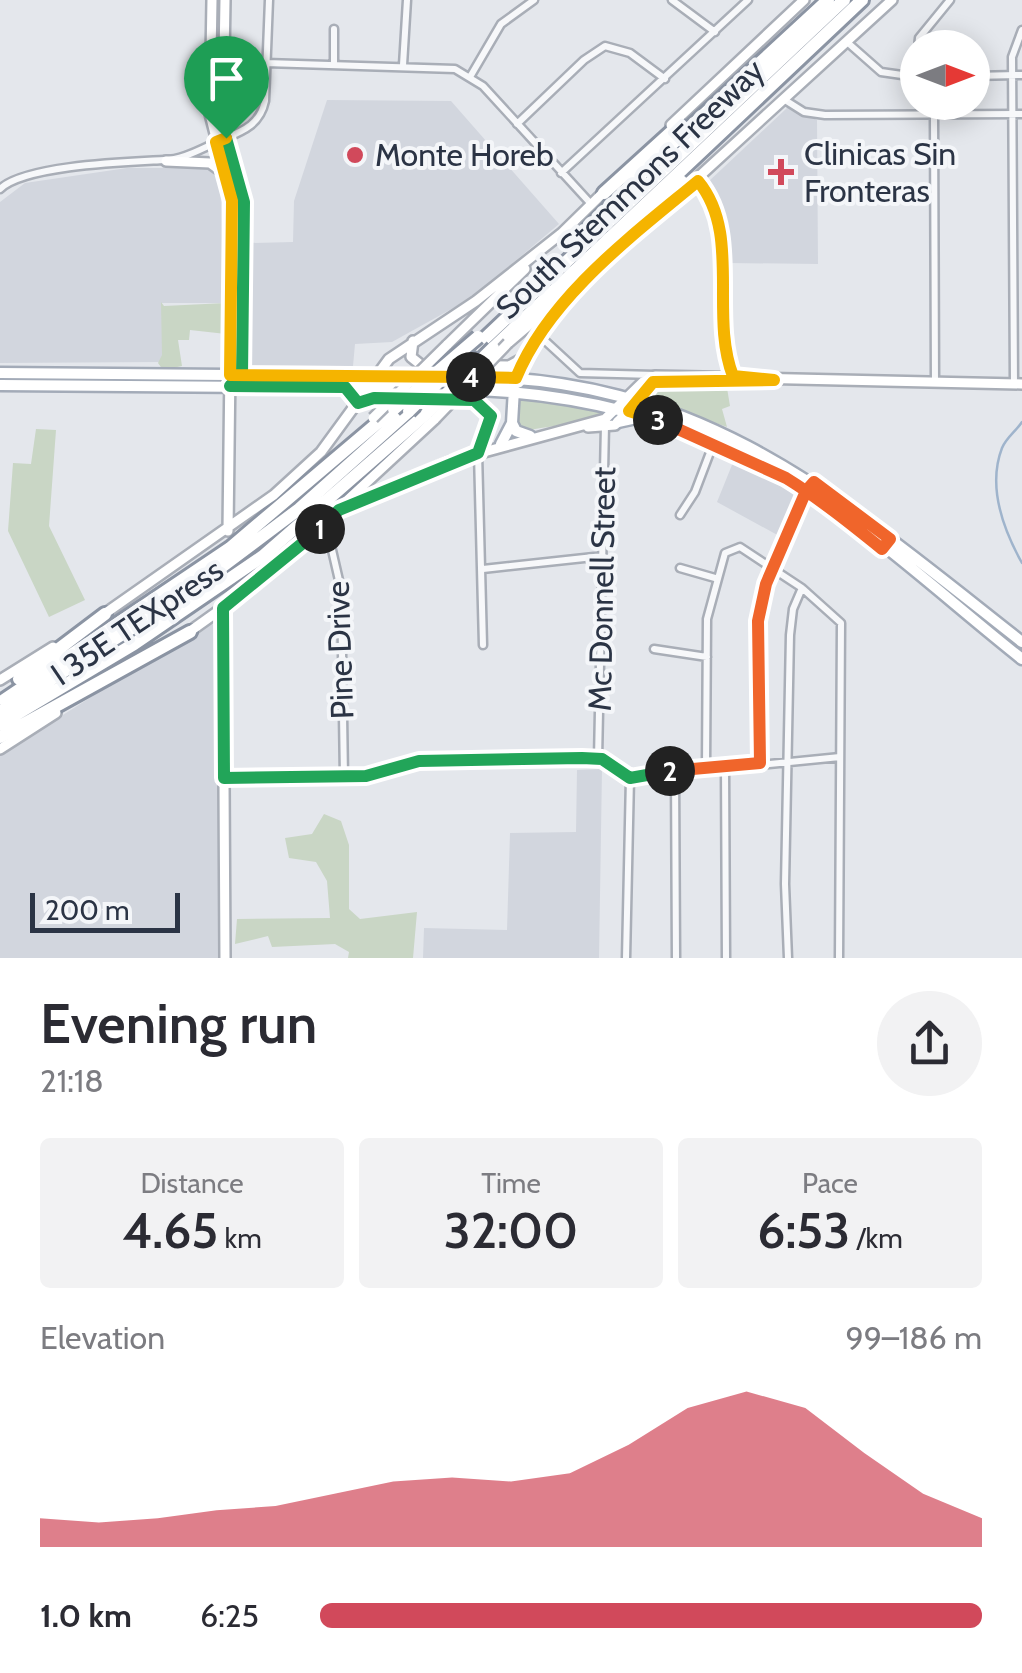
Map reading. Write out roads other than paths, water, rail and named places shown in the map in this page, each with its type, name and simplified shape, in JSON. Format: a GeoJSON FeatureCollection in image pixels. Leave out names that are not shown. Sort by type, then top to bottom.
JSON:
{"type":"FeatureCollection","features":[{"type":"Feature","properties":{"kind":"highway","name":"South Stemmons Freeway"},"geometry":{"type":"LineString","coordinates":[[0,702],[185,582],[287,503],[478,341],[658,156],[828,0]]}},
{"type":"Feature","properties":{"kind":"highway","name":"I 35E TEXpress"},"geometry":{"type":"LineString","coordinates":[[0,712],[159,612],[299,509],[410,411],[478,341],[844,0]]}},
{"type":"Feature","properties":{"kind":"highway","name":"South Stemmons Freeway"},"geometry":{"type":"LineString","coordinates":[[0,724],[186,608],[292,534],[431,416],[493,348],[862,0]]}},
{"type":"Feature","properties":{"kind":"highway"},"geometry":{"type":"LineString","coordinates":[[604,193],[808,18]]}},
{"type":"Feature","properties":{"kind":"highway"},"geometry":{"type":"LineString","coordinates":[[630,238],[758,98]]}},
{"type":"Feature","properties":{"kind":"highway"},"geometry":{"type":"LineString","coordinates":[[581,237],[597,229],[678,155]]}},
{"type":"Feature","properties":{"kind":"highway"},"geometry":{"type":"LineString","coordinates":[[186,608],[255,552],[299,509]]}},
{"type":"Feature","properties":{"kind":"highway"},"geometry":{"type":"LineString","coordinates":[[0,694],[105,614]]}},
{"type":"Feature","properties":{"kind":"highway"},"geometry":{"type":"LineString","coordinates":[[0,738],[190,632]]}},
{"type":"Feature","properties":{"kind":"main road"},"geometry":{"type":"LineString","coordinates":[[212,0],[210,108],[242,183],[244,240],[228,531]]}},
{"type":"Feature","properties":{"kind":"main road"},"geometry":{"type":"LineString","coordinates":[[225,0],[221,140],[232,201],[234,379]]}},
{"type":"Feature","properties":{"kind":"main road","name":"South Stemmons Freeway"},"geometry":{"type":"LineString","coordinates":[[0,680],[105,614],[332,456],[804,0]]}},
{"type":"Feature","properties":{"kind":"main road","name":"South Stemmons Freeway"},"geometry":{"type":"LineString","coordinates":[[0,748],[190,632],[326,524],[508,343],[698,181],[892,0]]}},
{"type":"Feature","properties":{"kind":"main road"},"geometry":{"type":"LineString","coordinates":[[166,161],[210,163],[227,176]]}},
{"type":"Feature","properties":{"kind":"main road","name":"South Stemmons Freeway"},"geometry":{"type":"LineString","coordinates":[[274,495],[321,452],[374,376],[414,339],[476,301],[562,233]]}},
{"type":"Feature","properties":{"kind":"main road"},"geometry":{"type":"LineString","coordinates":[[232,240],[244,240]]}},
{"type":"Feature","properties":{"kind":"main road","name":"South Stemmons Freeway"},"geometry":{"type":"LineString","coordinates":[[515,385],[540,337],[613,254]]}},
{"type":"Feature","properties":{"kind":"main road"},"geometry":{"type":"LineString","coordinates":[[414,339],[410,353],[421,366],[509,366],[529,352]]}},
{"type":"Feature","properties":{"kind":"main road"},"geometry":{"type":"LineString","coordinates":[[0,374],[64,379],[374,376],[515,385],[628,404],[729,436],[810,486],[1022,642]]}},
{"type":"Feature","properties":{"kind":"main road"},"geometry":{"type":"LineString","coordinates":[[294,387],[316,381],[318,375]]}},
{"type":"Feature","properties":{"kind":"main road"},"geometry":{"type":"LineString","coordinates":[[0,385],[64,379]]}},
{"type":"Feature","properties":{"kind":"main road"},"geometry":{"type":"LineString","coordinates":[[234,379],[294,387],[515,385]]}},
{"type":"Feature","properties":{"kind":"main road"},"geometry":{"type":"LineString","coordinates":[[618,422],[643,382],[664,379],[1018,384]]}},
{"type":"Feature","properties":{"kind":"main road"},"geometry":{"type":"LineString","coordinates":[[500,444],[512,423],[515,385]]}},
{"type":"Feature","properties":{"kind":"main road"},"geometry":{"type":"LineString","coordinates":[[345,387],[358,403],[374,398],[481,403],[492,422],[478,453]]}},
{"type":"Feature","properties":{"kind":"main road"},"geometry":{"type":"LineString","coordinates":[[628,404],[645,416],[714,442],[810,486]]}},
{"type":"Feature","properties":{"kind":"main road"},"geometry":{"type":"LineString","coordinates":[[605,424],[628,404]]}},
{"type":"Feature","properties":{"kind":"main road"},"geometry":{"type":"LineString","coordinates":[[339,510],[500,444],[645,416]]}},
{"type":"Feature","properties":{"kind":"main road"},"geometry":{"type":"LineString","coordinates":[[512,423],[516,432],[530,436]]}},
{"type":"Feature","properties":{"kind":"main road"},"geometry":{"type":"LineString","coordinates":[[886,544],[957,608],[1022,659]]}},
{"type":"Feature","properties":{"kind":"main road"},"geometry":{"type":"LineString","coordinates":[[957,608],[967,598]]}},
{"type":"Feature","properties":{"kind":"main road"},"geometry":{"type":"LineString","coordinates":[[223,608],[224,958]]}},
{"type":"Feature","properties":{"kind":"main road"},"geometry":{"type":"LineString","coordinates":[[1000,641],[1008,630]]}},
{"type":"Feature","properties":{"kind":"street"},"geometry":{"type":"LineString","coordinates":[[0,189],[26,175],[120,160],[166,161],[248,129],[262,112],[269,0]]}},
{"type":"Feature","properties":{"kind":"street"},"geometry":{"type":"LineString","coordinates":[[403,65],[406,0]]}},
{"type":"Feature","properties":{"kind":"street"},"geometry":{"type":"LineString","coordinates":[[470,76],[501,24],[534,0]]}},
{"type":"Feature","properties":{"kind":"street"},"geometry":{"type":"LineString","coordinates":[[672,0],[715,32]]}},
{"type":"Feature","properties":{"kind":"street"},"geometry":{"type":"LineString","coordinates":[[561,173],[748,0]]}},
{"type":"Feature","properties":{"kind":"street"},"geometry":{"type":"LineString","coordinates":[[926,30],[950,0]]}},
{"type":"Feature","properties":{"kind":"street"},"geometry":{"type":"LineString","coordinates":[[334,30],[334,64]]}},
{"type":"Feature","properties":{"kind":"street"},"geometry":{"type":"LineString","coordinates":[[1018,384],[1018,75],[1013,50],[1022,30]]}},
{"type":"Feature","properties":{"kind":"street"},"geometry":{"type":"LineString","coordinates":[[847,42],[881,72],[900,75]]}},
{"type":"Feature","properties":{"kind":"street"},"geometry":{"type":"LineString","coordinates":[[517,124],[584,60],[606,46],[630,53],[666,78]]}},
{"type":"Feature","properties":{"kind":"street"},"geometry":{"type":"LineString","coordinates":[[266,63],[442,66],[470,76],[592,204]]}},
{"type":"Feature","properties":{"kind":"street"},"geometry":{"type":"LineString","coordinates":[[990,76],[1018,75]]}},
{"type":"Feature","properties":{"kind":"street"},"geometry":{"type":"LineString","coordinates":[[786,100],[804,112],[825,115],[900,114]]}},
{"type":"Feature","properties":{"kind":"street"},"geometry":{"type":"LineString","coordinates":[[990,114],[1018,114]]}},
{"type":"Feature","properties":{"kind":"street"},"geometry":{"type":"LineString","coordinates":[[934,120],[935,383]]}},
{"type":"Feature","properties":{"kind":"street"},"geometry":{"type":"LineString","coordinates":[[698,181],[714,204],[720,230],[720,328],[733,380]]}},
{"type":"Feature","properties":{"kind":"street"},"geometry":{"type":"LineString","coordinates":[[540,337],[580,373],[664,379]]}},
{"type":"Feature","properties":{"kind":"street","name":"Mc Donnell Street"},"geometry":{"type":"LineString","coordinates":[[598,759],[605,424]]}},
{"type":"Feature","properties":{"kind":"street"},"geometry":{"type":"LineString","coordinates":[[680,515],[695,492],[714,442]]}},
{"type":"Feature","properties":{"kind":"street"},"geometry":{"type":"LineString","coordinates":[[478,453],[483,645]]}},
{"type":"Feature","properties":{"kind":"street"},"geometry":{"type":"LineString","coordinates":[[760,763],[758,621],[774,568],[810,486]]}},
{"type":"Feature","properties":{"kind":"street","name":"Pine Drive"},"geometry":{"type":"LineString","coordinates":[[326,524],[341,589],[344,777]]}},
{"type":"Feature","properties":{"kind":"street"},"geometry":{"type":"LineString","coordinates":[[706,768],[707,619],[726,553],[733,547],[744,548],[802,588],[841,623],[839,958]]}},
{"type":"Feature","properties":{"kind":"street"},"geometry":{"type":"LineString","coordinates":[[484,569],[602,556]]}},
{"type":"Feature","properties":{"kind":"street"},"geometry":{"type":"LineString","coordinates":[[680,568],[716,578]]}},
{"type":"Feature","properties":{"kind":"street"},"geometry":{"type":"LineString","coordinates":[[788,958],[791,618],[802,588]]}},
{"type":"Feature","properties":{"kind":"street"},"geometry":{"type":"LineString","coordinates":[[654,650],[707,657]]}},
{"type":"Feature","properties":{"kind":"street"},"geometry":{"type":"LineString","coordinates":[[630,778],[840,757]]}},
{"type":"Feature","properties":{"kind":"street"},"geometry":{"type":"LineString","coordinates":[[224,778],[344,777],[419,761],[598,759],[615,764],[630,778],[626,958]]}},
{"type":"Feature","properties":{"kind":"street"},"geometry":{"type":"LineString","coordinates":[[726,766],[726,958]]}},
{"type":"Feature","properties":{"kind":"street"},"geometry":{"type":"LineString","coordinates":[[676,771],[676,958]]}},
{"type":"Feature","properties":{"kind":"waterway"},"geometry":{"type":"LineString","coordinates":[[1022,422],[1002,448],[996,478],[1003,522],[1022,563]]}},
{"type":"Feature","properties":{"kind":"place","name":"Monte Horeb"},"geometry":{"type":"Point","coordinates":[355,155]}},
{"type":"Feature","properties":{"kind":"place","name":"Clinicas Sin Fronteras"},"geometry":{"type":"Point","coordinates":[781,172]}}]}
